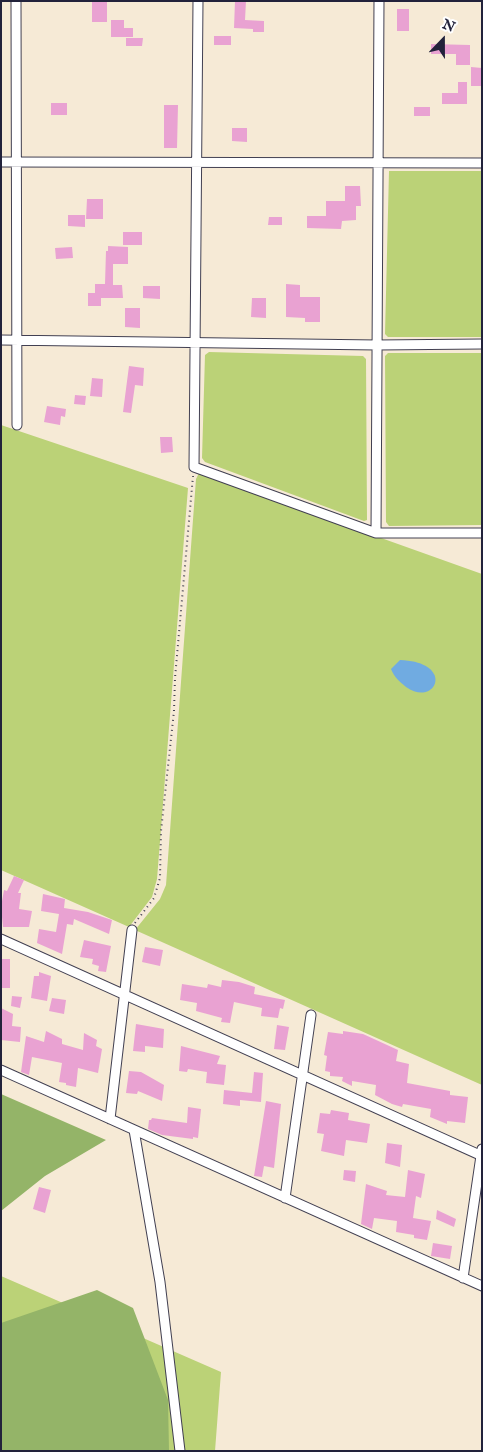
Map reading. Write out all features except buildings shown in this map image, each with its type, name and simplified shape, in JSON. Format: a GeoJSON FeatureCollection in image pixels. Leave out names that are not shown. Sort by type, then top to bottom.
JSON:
{"type":"FeatureCollection","features":[{"type":"Feature","properties":{"kind":"street"},"geometry":{"type":"LineString","coordinates":[[16,1],[16,425]]}},
{"type":"Feature","properties":{"kind":"street"},"geometry":{"type":"LineString","coordinates":[[198,1],[194,466],[376,533],[482,533]]}},
{"type":"Feature","properties":{"kind":"street"},"geometry":{"type":"LineString","coordinates":[[376,533],[379,1]]}},
{"type":"Feature","properties":{"kind":"street"},"geometry":{"type":"LineString","coordinates":[[1,162],[482,163]]}},
{"type":"Feature","properties":{"kind":"street"},"geometry":{"type":"LineString","coordinates":[[1,340],[377,345],[482,344]]}},
{"type":"Feature","properties":{"kind":"street"},"geometry":{"type":"LineString","coordinates":[[110,1119],[132,930]]}},
{"type":"Feature","properties":{"kind":"street"},"geometry":{"type":"LineString","coordinates":[[1,939],[302,1075],[481,1153],[463,1278]]}},
{"type":"Feature","properties":{"kind":"street"},"geometry":{"type":"LineString","coordinates":[[285,1198],[311,1015]]}},
{"type":"Feature","properties":{"kind":"street"},"geometry":{"type":"LineString","coordinates":[[1,1070],[482,1286]]}},
{"type":"Feature","properties":{"kind":"street"},"geometry":{"type":"LineString","coordinates":[[134,1130],[160,1282],[180,1451]]}},
{"type":"Feature","properties":{"kind":"path"},"geometry":{"type":"LineString","coordinates":[[132,930],[154,898],[160,878],[161,831],[174,711],[175,678],[194,466]]}},
{"type":"Feature","properties":{"kind":"green space"},"geometry":{"type":"Polygon","coordinates":[[[389,171],[482,171],[482,337],[388,337],[385,334],[389,171]]]}},
{"type":"Feature","properties":{"kind":"green space"},"geometry":{"type":"Polygon","coordinates":[[[209,352],[363,356],[366,359],[367,520],[364,521],[205,462],[202,458],[205,355],[209,352]]]}},
{"type":"Feature","properties":{"kind":"green space"},"geometry":{"type":"Polygon","coordinates":[[[388,353],[482,353],[482,525],[389,526],[386,522],[385,356],[388,353]]]}},
{"type":"Feature","properties":{"kind":"green space"},"geometry":{"type":"Polygon","coordinates":[[[1,425],[188,488],[157,879],[152,897],[129,927],[1,870],[1,425]]]}},
{"type":"Feature","properties":{"kind":"green space"},"geometry":{"type":"Polygon","coordinates":[[[199,473],[482,574],[482,1085],[135,930],[160,899],[166,885],[196,479],[199,473]]]}},
{"type":"Feature","properties":{"kind":"green space"},"geometry":{"type":"Polygon","coordinates":[[[1,1094],[106,1140],[45,1176],[1,1211],[1,1094]]]}},
{"type":"Feature","properties":{"kind":"green space"},"geometry":{"type":"Polygon","coordinates":[[[1,1276],[221,1372],[215,1451],[1,1451],[1,1276]]]}},
{"type":"Feature","properties":{"kind":"green space"},"geometry":{"type":"Polygon","coordinates":[[[97,1290],[133,1308],[168,1400],[169,1451],[1,1451],[1,1323],[97,1290]]]}},
{"type":"Feature","properties":{"kind":"water"},"geometry":{"type":"Polygon","coordinates":[[[400,660],[418,663],[429,668],[434,675],[435,682],[432,688],[426,692],[417,692],[406,687],[395,677],[391,669],[400,660]]]}}]}
